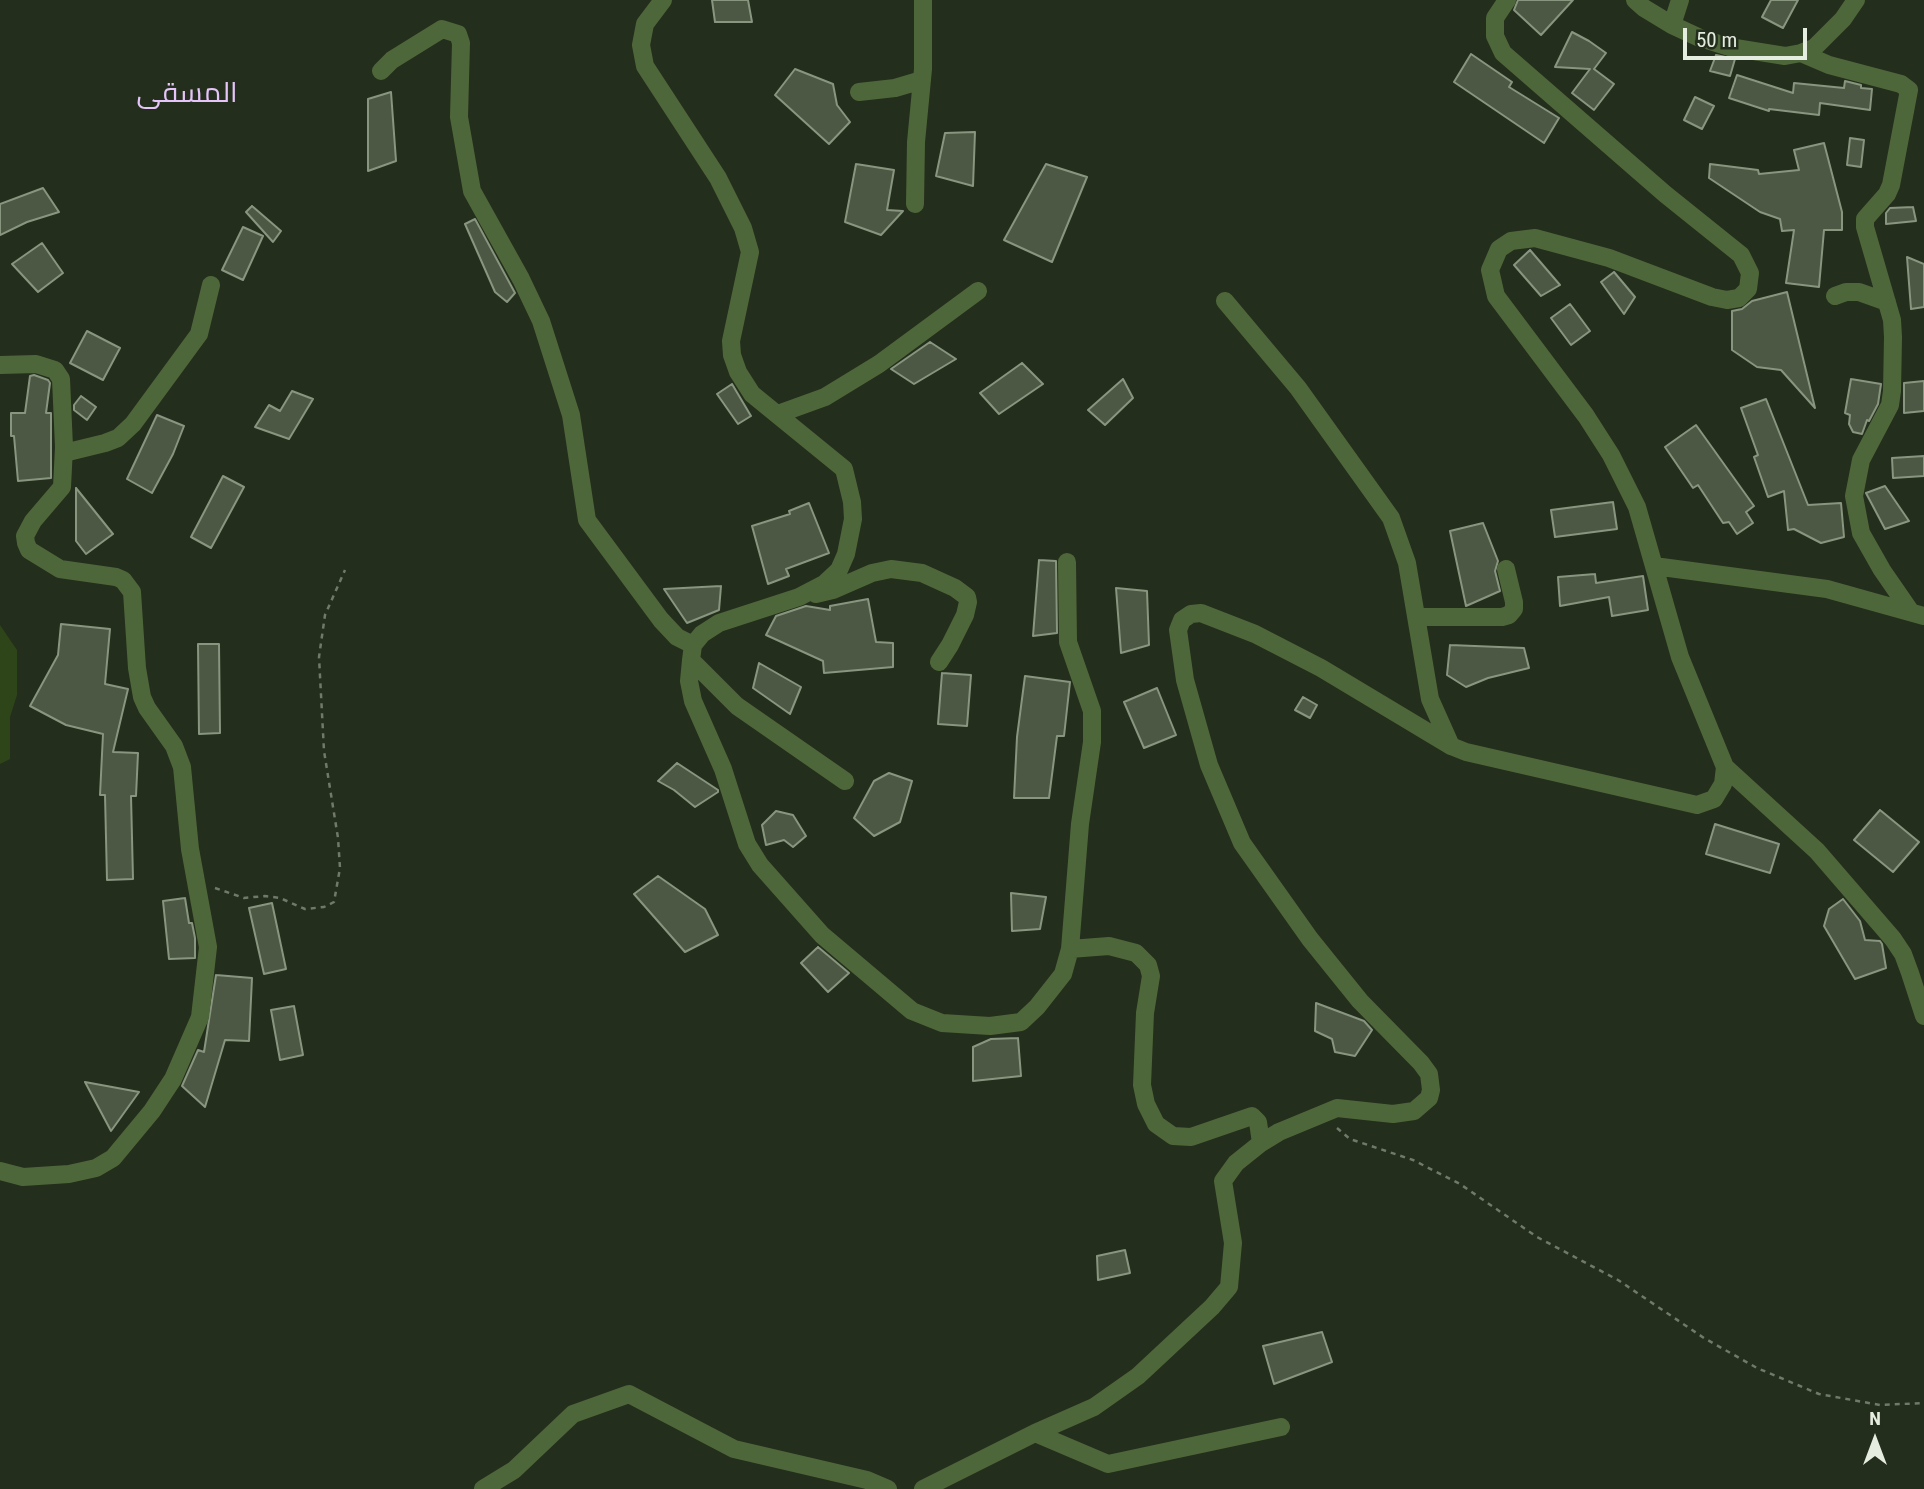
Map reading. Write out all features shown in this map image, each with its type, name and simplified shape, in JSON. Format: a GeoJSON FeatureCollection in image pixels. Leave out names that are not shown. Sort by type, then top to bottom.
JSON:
{"type":"FeatureCollection","features":[{"type":"Feature","properties":{"kind":"street"},"geometry":{"type":"LineString","coordinates":[[663,0],[645,24],[641,45],[645,66],[718,178],[743,228],[750,252],[732,333],[732,355],[738,372],[752,394],[844,469],[852,502],[853,519],[846,554],[839,570],[824,584],[799,597]]}},
{"type":"Feature","properties":{"kind":"street"},"geometry":{"type":"LineString","coordinates":[[915,204],[916,142],[922,80],[923,0]]}},
{"type":"Feature","properties":{"kind":"street"},"geometry":{"type":"LineString","coordinates":[[1507,0],[1494,18],[1495,36],[1503,53],[1665,194],[1741,255],[1750,273],[1748,289],[1739,298],[1712,297],[1609,258],[1535,237],[1511,241],[1499,249],[1490,270],[1496,296],[1586,416],[1611,455],[1637,507],[1680,657],[1725,767],[1817,851],[1893,939],[1910,973],[1924,1016]]}},
{"type":"Feature","properties":{"kind":"street"},"geometry":{"type":"LineString","coordinates":[[1635,0],[1672,25],[1700,38],[1729,47],[1785,56],[1815,48],[1843,19],[1856,0]]}},
{"type":"Feature","properties":{"kind":"street"},"geometry":{"type":"LineString","coordinates":[[1672,25],[1680,0]]}},
{"type":"Feature","properties":{"kind":"street"},"geometry":{"type":"LineString","coordinates":[[381,71],[442,29],[458,34],[461,43],[458,117],[472,191],[522,279],[541,321],[571,415],[587,520],[661,620],[737,706],[845,781]]}},
{"type":"Feature","properties":{"kind":"street"},"geometry":{"type":"LineString","coordinates":[[1801,53],[1829,65],[1901,84],[1909,90],[1891,185],[1887,194],[1865,219],[1894,337],[1890,405],[1861,460],[1854,496],[1861,533],[1882,570],[1917,614]]}},
{"type":"Feature","properties":{"kind":"street"},"geometry":{"type":"LineString","coordinates":[[859,92],[895,88],[922,80]]}},
{"type":"Feature","properties":{"kind":"street"},"geometry":{"type":"LineString","coordinates":[[64,453],[118,438],[133,424],[199,334],[211,285]]}},
{"type":"Feature","properties":{"kind":"street"},"geometry":{"type":"LineString","coordinates":[[778,414],[825,397],[859,377],[978,291]]}},
{"type":"Feature","properties":{"kind":"street"},"geometry":{"type":"LineString","coordinates":[[1835,296],[1846,292],[1859,292],[1887,302]]}},
{"type":"Feature","properties":{"kind":"street"},"geometry":{"type":"LineString","coordinates":[[1225,301],[1298,388],[1391,518],[1407,563],[1430,699],[1451,746]]}},
{"type":"Feature","properties":{"kind":"street"},"geometry":{"type":"LineString","coordinates":[[0,365],[36,364],[55,370],[61,379],[64,453],[62,487],[33,522],[25,536],[26,544],[30,550],[60,569],[116,577],[122,580],[132,593],[139,686],[147,708],[174,746],[182,767],[190,849],[208,947],[200,1017],[173,1079],[152,1111],[113,1158],[96,1168],[69,1174],[23,1177],[0,1171]]}},
{"type":"Feature","properties":{"kind":"street"},"geometry":{"type":"LineString","coordinates":[[939,662],[965,615],[967,597],[940,580],[922,573],[891,569],[872,573],[833,590],[799,597],[719,623],[702,634],[692,652],[689,681],[692,701],[723,769],[747,844],[822,935],[912,1011],[942,1023],[990,1026],[1021,1022],[1037,1007],[1063,974],[1070,949],[1080,824],[1092,742],[1092,711],[1068,642],[1067,562]]}},
{"type":"Feature","properties":{"kind":"street"},"geometry":{"type":"LineString","coordinates":[[1654,566],[1827,589],[1917,614]]}},
{"type":"Feature","properties":{"kind":"street"},"geometry":{"type":"LineString","coordinates":[[1416,617],[1509,615],[1514,609],[1514,602],[1506,569]]}},
{"type":"Feature","properties":{"kind":"street"},"geometry":{"type":"LineString","coordinates":[[923,1489],[1094,1407],[1138,1376],[1212,1307],[1229,1287],[1233,1243],[1223,1181],[1236,1163],[1261,1143],[1279,1132],[1337,1108],[1393,1114],[1414,1111],[1429,1097],[1429,1074],[1360,1001],[1310,939],[1242,843],[1209,765],[1185,680],[1178,630],[1182,620],[1191,614],[1200,613],[1255,634],[1321,668],[1451,746],[1503,762],[1697,805],[1714,799],[1719,793],[1725,767]]}},
{"type":"Feature","properties":{"kind":"street"},"geometry":{"type":"LineString","coordinates":[[1070,949],[1109,946],[1136,953],[1149,964],[1142,1085],[1146,1104],[1156,1125],[1173,1136],[1191,1137],[1252,1116],[1258,1122],[1261,1143]]}},
{"type":"Feature","properties":{"kind":"street"},"geometry":{"type":"LineString","coordinates":[[483,1489],[514,1470],[573,1414],[629,1394],[734,1449],[867,1480],[888,1489]]}},
{"type":"Feature","properties":{"kind":"street"},"geometry":{"type":"LineString","coordinates":[[1035,1433],[1108,1464],[1281,1427]]}},
{"type":"Feature","properties":{"kind":"path"},"geometry":{"type":"LineString","coordinates":[[195,881],[244,898],[280,898],[305,909],[324,907],[334,902],[340,868],[324,751],[319,657],[325,615],[345,570]]}},
{"type":"Feature","properties":{"kind":"path"},"geometry":{"type":"LineString","coordinates":[[1321,1115],[1350,1139],[1413,1160],[1460,1184],[1537,1237],[1618,1280],[1704,1338],[1757,1368],[1819,1394],[1880,1405],[1924,1403]]}},
{"type":"Feature","properties":{"kind":"green space"},"geometry":{"type":"Polygon","coordinates":[[[0,625],[17,650],[17,695],[10,717],[10,759],[0,764],[0,625]]]}},
{"type":"Feature","properties":{"kind":"building"},"geometry":{"type":"Polygon","coordinates":[[[712,0],[748,0],[752,22],[715,22],[712,0]]]}},
{"type":"Feature","properties":{"kind":"building"},"geometry":{"type":"Polygon","coordinates":[[[1518,0],[1573,0],[1541,35],[1514,10],[1518,0]]]}},
{"type":"Feature","properties":{"kind":"building"},"geometry":{"type":"Polygon","coordinates":[[[1771,0],[1798,0],[1783,28],[1762,17],[1771,0]]]}},
{"type":"Feature","properties":{"kind":"building"},"geometry":{"type":"Polygon","coordinates":[[[1572,32],[1606,53],[1594,69],[1614,84],[1594,110],[1572,93],[1590,69],[1555,67],[1572,32]]]}},
{"type":"Feature","properties":{"kind":"building"},"geometry":{"type":"Polygon","coordinates":[[[1471,54],[1512,82],[1509,87],[1559,118],[1544,143],[1454,82],[1471,54]]]}},
{"type":"Feature","properties":{"kind":"building"},"geometry":{"type":"Polygon","coordinates":[[[1716,55],[1735,59],[1730,76],[1710,71],[1716,55]]]}},
{"type":"Feature","properties":{"kind":"building"},"geometry":{"type":"Polygon","coordinates":[[[795,69],[833,84],[837,105],[850,122],[829,144],[775,95],[795,69]]]}},
{"type":"Feature","properties":{"kind":"building"},"geometry":{"type":"Polygon","coordinates":[[[1737,75],[1793,93],[1794,83],[1844,88],[1845,81],[1861,85],[1861,88],[1872,89],[1870,110],[1820,103],[1819,115],[1769,111],[1729,98],[1737,75]]]}},
{"type":"Feature","properties":{"kind":"building"},"geometry":{"type":"Polygon","coordinates":[[[391,92],[396,161],[368,171],[368,99],[391,92]]]}},
{"type":"Feature","properties":{"kind":"building"},"geometry":{"type":"Polygon","coordinates":[[[1695,97],[1714,106],[1702,129],[1684,120],[1695,97]]]}},
{"type":"Feature","properties":{"kind":"building"},"geometry":{"type":"Polygon","coordinates":[[[975,132],[973,186],[936,176],[945,133],[975,132]]]}},
{"type":"Feature","properties":{"kind":"building"},"geometry":{"type":"Polygon","coordinates":[[[1850,138],[1864,140],[1861,167],[1847,165],[1850,138]]]}},
{"type":"Feature","properties":{"kind":"building"},"geometry":{"type":"Polygon","coordinates":[[[1824,143],[1842,212],[1842,230],[1824,230],[1819,287],[1786,283],[1794,230],[1782,231],[1780,219],[1760,212],[1709,178],[1710,164],[1758,170],[1759,174],[1799,170],[1794,150],[1824,143]]]}},
{"type":"Feature","properties":{"kind":"building"},"geometry":{"type":"Polygon","coordinates":[[[856,164],[894,170],[887,210],[903,211],[881,235],[845,222],[856,164]]]}},
{"type":"Feature","properties":{"kind":"building"},"geometry":{"type":"Polygon","coordinates":[[[1046,164],[1087,177],[1052,262],[1004,240],[1046,164]]]}},
{"type":"Feature","properties":{"kind":"building"},"geometry":{"type":"Polygon","coordinates":[[[43,188],[59,212],[27,222],[0,235],[0,204],[43,188]]]}},
{"type":"Feature","properties":{"kind":"building"},"geometry":{"type":"Polygon","coordinates":[[[252,206],[281,231],[273,242],[246,212],[252,206]]]}},
{"type":"Feature","properties":{"kind":"building"},"geometry":{"type":"Polygon","coordinates":[[[1913,207],[1916,221],[1886,224],[1886,213],[1890,208],[1913,207]]]}},
{"type":"Feature","properties":{"kind":"building"},"geometry":{"type":"Polygon","coordinates":[[[475,219],[515,293],[507,302],[495,292],[465,224],[475,219]]]}},
{"type":"Feature","properties":{"kind":"building"},"geometry":{"type":"Polygon","coordinates":[[[243,227],[263,236],[243,280],[222,270],[243,227]]]}},
{"type":"Feature","properties":{"kind":"building"},"geometry":{"type":"Polygon","coordinates":[[[42,243],[63,273],[38,292],[12,264],[42,243]]]}},
{"type":"Feature","properties":{"kind":"building"},"geometry":{"type":"Polygon","coordinates":[[[1530,250],[1560,285],[1541,296],[1514,265],[1530,250]]]}},
{"type":"Feature","properties":{"kind":"building"},"geometry":{"type":"Polygon","coordinates":[[[1907,257],[1924,264],[1924,307],[1911,309],[1907,257]]]}},
{"type":"Feature","properties":{"kind":"building"},"geometry":{"type":"Polygon","coordinates":[[[1614,272],[1635,297],[1624,314],[1601,282],[1614,272]]]}},
{"type":"Feature","properties":{"kind":"building"},"geometry":{"type":"Polygon","coordinates":[[[1787,292],[1815,408],[1781,370],[1757,367],[1732,350],[1732,311],[1742,309],[1752,301],[1787,292]]]}},
{"type":"Feature","properties":{"kind":"building"},"geometry":{"type":"Polygon","coordinates":[[[1570,304],[1590,331],[1571,345],[1551,318],[1570,304]]]}},
{"type":"Feature","properties":{"kind":"building"},"geometry":{"type":"Polygon","coordinates":[[[87,331],[120,348],[103,380],[70,363],[87,331]]]}},
{"type":"Feature","properties":{"kind":"building"},"geometry":{"type":"Polygon","coordinates":[[[930,342],[956,359],[914,384],[891,369],[930,342]]]}},
{"type":"Feature","properties":{"kind":"building"},"geometry":{"type":"Polygon","coordinates":[[[1022,363],[1043,384],[999,414],[980,393],[1022,363]]]}},
{"type":"Feature","properties":{"kind":"building"},"geometry":{"type":"Polygon","coordinates":[[[34,375],[50,383],[46,413],[51,413],[51,478],[18,481],[14,436],[11,436],[11,413],[25,413],[30,376],[34,375]]]}},
{"type":"Feature","properties":{"kind":"building"},"geometry":{"type":"Polygon","coordinates":[[[1123,379],[1133,398],[1105,425],[1088,410],[1123,379]]]}},
{"type":"Feature","properties":{"kind":"building"},"geometry":{"type":"Polygon","coordinates":[[[1851,379],[1881,384],[1878,404],[1869,421],[1867,420],[1862,434],[1853,432],[1849,424],[1850,415],[1845,413],[1851,379]]]}},
{"type":"Feature","properties":{"kind":"building"},"geometry":{"type":"Polygon","coordinates":[[[1924,381],[1924,411],[1904,413],[1904,383],[1924,381]]]}},
{"type":"Feature","properties":{"kind":"building"},"geometry":{"type":"Polygon","coordinates":[[[732,384],[751,416],[738,424],[717,394],[732,384]]]}},
{"type":"Feature","properties":{"kind":"building"},"geometry":{"type":"Polygon","coordinates":[[[292,391],[313,399],[289,439],[255,427],[269,405],[280,411],[292,391]]]}},
{"type":"Feature","properties":{"kind":"building"},"geometry":{"type":"Polygon","coordinates":[[[81,396],[96,407],[87,420],[74,410],[74,405],[81,396]]]}},
{"type":"Feature","properties":{"kind":"building"},"geometry":{"type":"Polygon","coordinates":[[[1766,399],[1808,505],[1841,503],[1844,537],[1821,543],[1794,529],[1788,530],[1784,491],[1768,497],[1754,457],[1758,455],[1741,408],[1766,399]]]}},
{"type":"Feature","properties":{"kind":"building"},"geometry":{"type":"Polygon","coordinates":[[[157,415],[184,426],[173,454],[152,493],[127,479],[157,415]]]}},
{"type":"Feature","properties":{"kind":"building"},"geometry":{"type":"Polygon","coordinates":[[[1696,425],[1754,506],[1746,512],[1753,523],[1737,534],[1729,522],[1723,523],[1698,485],[1693,488],[1665,447],[1696,425]]]}},
{"type":"Feature","properties":{"kind":"building"},"geometry":{"type":"Polygon","coordinates":[[[1924,456],[1924,476],[1893,478],[1892,458],[1924,456]]]}},
{"type":"Feature","properties":{"kind":"building"},"geometry":{"type":"Polygon","coordinates":[[[223,476],[244,487],[211,548],[191,537],[223,476]]]}},
{"type":"Feature","properties":{"kind":"building"},"geometry":{"type":"Polygon","coordinates":[[[1885,486],[1909,521],[1885,529],[1866,493],[1885,486]]]}},
{"type":"Feature","properties":{"kind":"building"},"geometry":{"type":"Polygon","coordinates":[[[76,488],[113,534],[86,554],[76,541],[76,488]]]}},
{"type":"Feature","properties":{"kind":"building"},"geometry":{"type":"Polygon","coordinates":[[[1613,502],[1617,529],[1555,537],[1551,510],[1613,502]]]}},
{"type":"Feature","properties":{"kind":"building"},"geometry":{"type":"Polygon","coordinates":[[[809,503],[829,553],[786,569],[789,576],[768,584],[752,526],[790,514],[789,511],[809,503]]]}},
{"type":"Feature","properties":{"kind":"building"},"geometry":{"type":"Polygon","coordinates":[[[1483,523],[1498,561],[1495,571],[1500,591],[1466,606],[1450,531],[1483,523]]]}},
{"type":"Feature","properties":{"kind":"building"},"geometry":{"type":"Polygon","coordinates":[[[1039,560],[1056,561],[1057,633],[1033,636],[1039,560]]]}},
{"type":"Feature","properties":{"kind":"building"},"geometry":{"type":"Polygon","coordinates":[[[1595,574],[1596,583],[1643,576],[1648,610],[1612,616],[1609,597],[1560,606],[1558,577],[1595,574]]]}},
{"type":"Feature","properties":{"kind":"building"},"geometry":{"type":"Polygon","coordinates":[[[721,586],[719,610],[687,623],[664,589],[721,586]]]}},
{"type":"Feature","properties":{"kind":"building"},"geometry":{"type":"Polygon","coordinates":[[[1116,588],[1147,591],[1149,645],[1121,653],[1116,588]]]}},
{"type":"Feature","properties":{"kind":"building"},"geometry":{"type":"Polygon","coordinates":[[[868,599],[876,642],[893,643],[893,667],[824,673],[823,661],[766,635],[776,616],[806,606],[830,610],[830,606],[868,599]]]}},
{"type":"Feature","properties":{"kind":"building"},"geometry":{"type":"Polygon","coordinates":[[[61,624],[110,629],[105,684],[128,689],[113,752],[138,753],[136,796],[131,796],[133,879],[107,880],[105,795],[100,795],[103,734],[66,725],[30,706],[58,655],[61,624]]]}},
{"type":"Feature","properties":{"kind":"building"},"geometry":{"type":"Polygon","coordinates":[[[198,644],[219,644],[220,733],[199,734],[198,644]]]}},
{"type":"Feature","properties":{"kind":"building"},"geometry":{"type":"Polygon","coordinates":[[[1450,645],[1524,648],[1529,668],[1488,678],[1466,687],[1447,675],[1450,645]]]}},
{"type":"Feature","properties":{"kind":"building"},"geometry":{"type":"Polygon","coordinates":[[[759,663],[801,687],[790,714],[753,688],[759,663]]]}},
{"type":"Feature","properties":{"kind":"building"},"geometry":{"type":"Polygon","coordinates":[[[942,673],[971,675],[967,726],[938,724],[942,673]]]}},
{"type":"Feature","properties":{"kind":"building"},"geometry":{"type":"Polygon","coordinates":[[[1025,676],[1070,682],[1064,736],[1057,736],[1049,798],[1014,798],[1017,737],[1025,676]]]}},
{"type":"Feature","properties":{"kind":"building"},"geometry":{"type":"Polygon","coordinates":[[[1157,688],[1176,735],[1144,748],[1124,702],[1157,688]]]}},
{"type":"Feature","properties":{"kind":"building"},"geometry":{"type":"Polygon","coordinates":[[[1303,697],[1317,705],[1310,718],[1295,710],[1303,697]]]}},
{"type":"Feature","properties":{"kind":"building"},"geometry":{"type":"Polygon","coordinates":[[[677,763],[718,792],[695,807],[658,781],[677,763]]]}},
{"type":"Feature","properties":{"kind":"building"},"geometry":{"type":"Polygon","coordinates":[[[889,773],[912,781],[900,822],[874,836],[854,818],[874,781],[889,773]]]}},
{"type":"Feature","properties":{"kind":"building"},"geometry":{"type":"Polygon","coordinates":[[[1880,810],[1919,842],[1893,872],[1854,840],[1880,810]]]}},
{"type":"Feature","properties":{"kind":"building"},"geometry":{"type":"Polygon","coordinates":[[[776,811],[793,815],[806,836],[793,847],[784,840],[766,845],[762,825],[776,811]]]}},
{"type":"Feature","properties":{"kind":"building"},"geometry":{"type":"Polygon","coordinates":[[[1715,824],[1779,844],[1770,873],[1706,854],[1715,824]]]}},
{"type":"Feature","properties":{"kind":"building"},"geometry":{"type":"Polygon","coordinates":[[[658,876],[705,909],[718,935],[685,952],[634,894],[658,876]]]}},
{"type":"Feature","properties":{"kind":"building"},"geometry":{"type":"Polygon","coordinates":[[[1011,893],[1046,897],[1040,929],[1012,931],[1011,893]]]}},
{"type":"Feature","properties":{"kind":"building"},"geometry":{"type":"Polygon","coordinates":[[[185,898],[189,923],[192,923],[195,938],[195,958],[169,959],[163,901],[185,898]]]}},
{"type":"Feature","properties":{"kind":"building"},"geometry":{"type":"Polygon","coordinates":[[[1843,899],[1860,921],[1865,940],[1880,941],[1882,944],[1886,968],[1855,979],[1824,926],[1829,909],[1843,899]]]}},
{"type":"Feature","properties":{"kind":"building"},"geometry":{"type":"Polygon","coordinates":[[[272,903],[286,969],[264,974],[249,908],[272,903]]]}},
{"type":"Feature","properties":{"kind":"building"},"geometry":{"type":"Polygon","coordinates":[[[818,947],[849,973],[828,992],[801,963],[818,947]]]}},
{"type":"Feature","properties":{"kind":"building"},"geometry":{"type":"Polygon","coordinates":[[[216,975],[252,978],[249,1041],[225,1040],[205,1107],[182,1086],[198,1050],[204,1052],[216,975]]]}},
{"type":"Feature","properties":{"kind":"building"},"geometry":{"type":"Polygon","coordinates":[[[1316,1003],[1364,1021],[1372,1030],[1355,1056],[1335,1052],[1332,1039],[1315,1031],[1316,1003]]]}},
{"type":"Feature","properties":{"kind":"building"},"geometry":{"type":"Polygon","coordinates":[[[294,1006],[303,1055],[280,1060],[271,1010],[294,1006]]]}},
{"type":"Feature","properties":{"kind":"building"},"geometry":{"type":"Polygon","coordinates":[[[1018,1038],[1021,1076],[973,1081],[973,1047],[991,1039],[1018,1038]]]}},
{"type":"Feature","properties":{"kind":"building"},"geometry":{"type":"Polygon","coordinates":[[[85,1082],[139,1092],[111,1131],[85,1082]]]}},
{"type":"Feature","properties":{"kind":"building"},"geometry":{"type":"Polygon","coordinates":[[[1125,1250],[1130,1273],[1098,1280],[1097,1256],[1125,1250]]]}},
{"type":"Feature","properties":{"kind":"building"},"geometry":{"type":"Polygon","coordinates":[[[1322,1332],[1332,1362],[1274,1384],[1263,1346],[1322,1332]]]}},
{"type":"Feature","properties":{"kind":"district","name":"المسقى"},"geometry":{"type":"Point","coordinates":[187,95]}}]}
